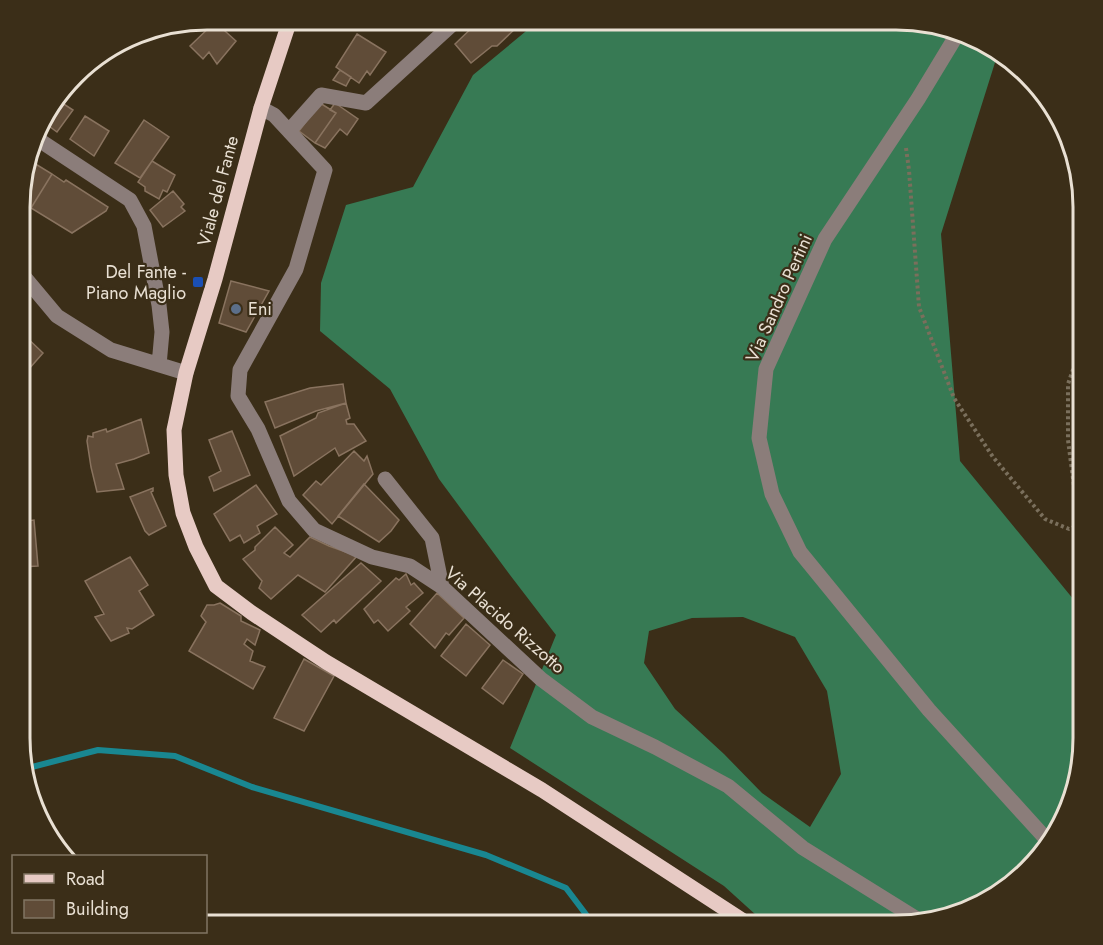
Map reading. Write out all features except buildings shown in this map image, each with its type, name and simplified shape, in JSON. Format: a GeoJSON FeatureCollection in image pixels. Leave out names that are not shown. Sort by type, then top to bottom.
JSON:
{"type":"FeatureCollection","features":[{"type":"Feature","properties":{"kind":"main road","name":"Viale del Fante"},"geometry":{"type":"LineString","coordinates":[[287,30],[261,108],[215,279],[186,374],[174,430],[176,475],[183,513],[196,547],[216,585],[252,613],[327,662],[542,790],[734,915]]}},
{"type":"Feature","properties":{"kind":"street"},"geometry":{"type":"LineString","coordinates":[[289,131],[321,95],[366,103],[446,30]]}},
{"type":"Feature","properties":{"kind":"street","name":"Via Sandro Pertini"},"geometry":{"type":"LineString","coordinates":[[954,39],[902,124],[825,239],[766,369],[759,438],[772,494],[800,552],[929,710],[1043,836]]}},
{"type":"Feature","properties":{"kind":"street","name":"Via Placido Rizzotto"},"geometry":{"type":"LineString","coordinates":[[261,108],[274,115],[325,170],[296,269],[240,370],[238,396],[258,429],[289,501],[314,530],[372,557],[410,566],[442,587],[541,679],[592,717],[656,747],[728,786],[803,848],[910,915]]}},
{"type":"Feature","properties":{"kind":"street"},"geometry":{"type":"LineString","coordinates":[[42,142],[130,200],[144,226],[162,332],[159,365]]}},
{"type":"Feature","properties":{"kind":"street"},"geometry":{"type":"LineString","coordinates":[[30,284],[57,316],[111,350],[186,374]]}},
{"type":"Feature","properties":{"kind":"street"},"geometry":{"type":"LineString","coordinates":[[385,479],[432,538],[442,587]]}},
{"type":"Feature","properties":{"kind":"path"},"geometry":{"type":"LineString","coordinates":[[902,124],[909,170],[919,308],[954,398],[993,457],[1045,519],[1069,529],[1073,527]]}},
{"type":"Feature","properties":{"kind":"path"},"geometry":{"type":"LineString","coordinates":[[1073,370],[1068,384],[1068,440],[1073,479]]}},
{"type":"Feature","properties":{"kind":"green space"},"geometry":{"type":"Polygon","coordinates":[[[527,30],[908,30],[953,39],[995,61],[941,234],[960,461],[1073,599],[1073,738],[1070,773],[1060,806],[1036,846],[1013,871],[994,885],[964,902],[942,909],[908,915],[756,915],[724,886],[510,748],[556,635],[439,479],[390,389],[320,331],[321,283],[346,205],[413,187],[473,75],[527,30]],[[743,617],[692,618],[649,631],[644,663],[675,709],[762,793],[810,827],[841,774],[827,691],[795,637],[743,617]]]}},
{"type":"Feature","properties":{"kind":"waterway"},"geometry":{"type":"LineString","coordinates":[[32,767],[98,750],[175,756],[252,787],[486,855],[566,888],[586,915]]}},
{"type":"Feature","properties":{"kind":"place","name":"Del Fante - Piano Maglio"},"geometry":{"type":"Point","coordinates":[198,282]}},
{"type":"Feature","properties":{"kind":"place","name":"Eni"},"geometry":{"type":"Point","coordinates":[236,309]}}]}
